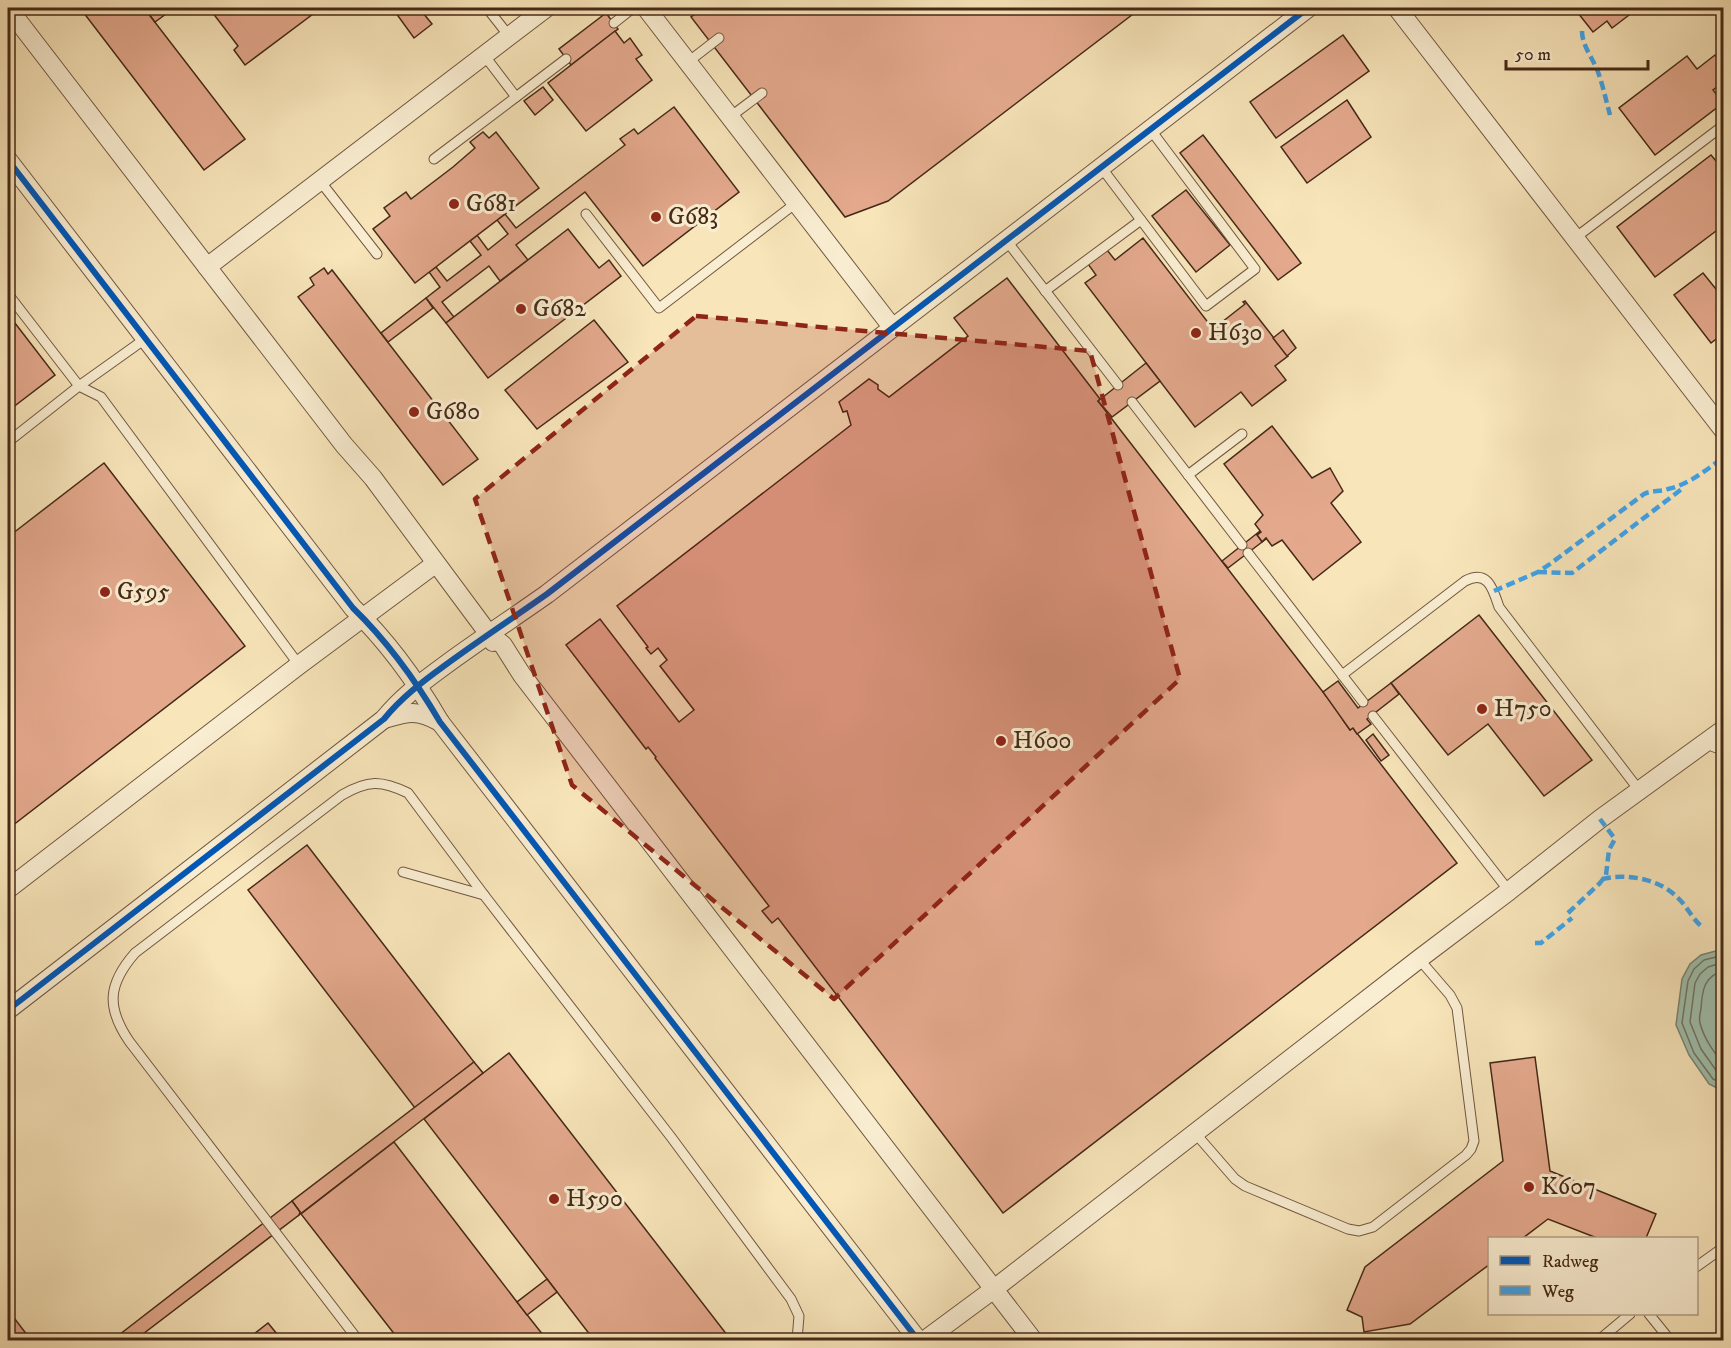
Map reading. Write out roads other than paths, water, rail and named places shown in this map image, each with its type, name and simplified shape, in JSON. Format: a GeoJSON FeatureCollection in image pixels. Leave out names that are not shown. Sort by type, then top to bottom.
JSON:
{"type":"FeatureCollection","features":[{"type":"Feature","properties":{"kind":"street"},"geometry":{"type":"LineString","coordinates":[[8,8],[344,445],[412,529],[435,564],[488,633],[497,649],[522,675],[1035,1340]]}},
{"type":"Feature","properties":{"kind":"street"},"geometry":{"type":"LineString","coordinates":[[207,267],[546,8]]}},
{"type":"Feature","properties":{"kind":"street"},"geometry":{"type":"LineString","coordinates":[[646,8],[892,327]]}},
{"type":"Feature","properties":{"kind":"street"},"geometry":{"type":"LineString","coordinates":[[8,1010],[384,719],[417,686],[488,633],[547,594],[1308,8]]}},
{"type":"Feature","properties":{"kind":"street"},"geometry":{"type":"LineString","coordinates":[[1397,8],[1722,428]]}},
{"type":"Feature","properties":{"kind":"street"},"geometry":{"type":"LineString","coordinates":[[8,160],[353,608],[363,617],[417,686],[440,722],[918,1341]]}},
{"type":"Feature","properties":{"kind":"street"},"geometry":{"type":"LineString","coordinates":[[8,889],[298,665],[435,564]]}},
{"type":"Feature","properties":{"kind":"street"},"geometry":{"type":"LineString","coordinates":[[384,719],[408,712],[425,714],[440,722]]}},
{"type":"Feature","properties":{"kind":"street"},"geometry":{"type":"LineString","coordinates":[[925,1341],[1600,819],[1724,729]]}},
{"type":"Feature","properties":{"kind":"lane"},"geometry":{"type":"LineString","coordinates":[[487,8],[509,36]]}},
{"type":"Feature","properties":{"kind":"lane"},"geometry":{"type":"LineString","coordinates":[[614,22],[633,8]]}},
{"type":"Feature","properties":{"kind":"lane"},"geometry":{"type":"LineString","coordinates":[[688,62],[719,38]]}},
{"type":"Feature","properties":{"kind":"lane"},"geometry":{"type":"LineString","coordinates":[[484,55],[516,97]]}},
{"type":"Feature","properties":{"kind":"lane"},"geometry":{"type":"LineString","coordinates":[[434,159],[566,59]]}},
{"type":"Feature","properties":{"kind":"lane"},"geometry":{"type":"LineString","coordinates":[[730,117],[762,93]]}},
{"type":"Feature","properties":{"kind":"lane"},"geometry":{"type":"LineString","coordinates":[[1575,238],[1724,125]]}},
{"type":"Feature","properties":{"kind":"lane"},"geometry":{"type":"LineString","coordinates":[[1101,166],[1206,306],[1255,269],[1150,129]]}},
{"type":"Feature","properties":{"kind":"lane"},"geometry":{"type":"LineString","coordinates":[[320,181],[377,254]]}},
{"type":"Feature","properties":{"kind":"lane"},"geometry":{"type":"LineString","coordinates":[[586,214],[659,308],[795,203]]}},
{"type":"Feature","properties":{"kind":"lane"},"geometry":{"type":"LineString","coordinates":[[1046,291],[1141,220]]}},
{"type":"Feature","properties":{"kind":"lane"},"geometry":{"type":"LineString","coordinates":[[1006,240],[1118,385]]}},
{"type":"Feature","properties":{"kind":"lane"},"geometry":{"type":"LineString","coordinates":[[8,294],[79,386],[101,397],[298,665]]}},
{"type":"Feature","properties":{"kind":"lane"},"geometry":{"type":"LineString","coordinates":[[8,442],[79,386],[145,339]]}},
{"type":"Feature","properties":{"kind":"lane"},"geometry":{"type":"LineString","coordinates":[[1132,402],[1242,545]]}},
{"type":"Feature","properties":{"kind":"lane"},"geometry":{"type":"LineString","coordinates":[[1188,475],[1242,434]]}},
{"type":"Feature","properties":{"kind":"lane"},"geometry":{"type":"LineString","coordinates":[[1248,553],[1363,702]]}},
{"type":"Feature","properties":{"kind":"lane"},"geometry":{"type":"LineString","coordinates":[[1342,675],[1465,581],[1480,576],[1494,591],[1499,607],[1639,790]]}},
{"type":"Feature","properties":{"kind":"lane"},"geometry":{"type":"LineString","coordinates":[[1373,716],[1509,891]]}},
{"type":"Feature","properties":{"kind":"lane"},"geometry":{"type":"LineString","coordinates":[[1704,743],[1724,751]]}},
{"type":"Feature","properties":{"kind":"lane"},"geometry":{"type":"LineString","coordinates":[[358,1341],[125,1035],[116,1020],[114,987],[135,953],[342,795],[363,785],[375,783],[385,783],[408,793],[671,1137],[791,1299],[799,1316],[797,1341]]}},
{"type":"Feature","properties":{"kind":"lane"},"geometry":{"type":"LineString","coordinates":[[404,872],[484,895]]}},
{"type":"Feature","properties":{"kind":"lane"},"geometry":{"type":"LineString","coordinates":[[1195,1133],[1245,1186],[1348,1229],[1359,1231],[1373,1227],[1466,1155],[1472,1149],[1473,1141],[1457,1008],[1450,995],[1419,959]]}},
{"type":"Feature","properties":{"kind":"lane"},"geometry":{"type":"LineString","coordinates":[[1698,1266],[1724,1247]]}},
{"type":"Feature","properties":{"kind":"lane"},"geometry":{"type":"LineString","coordinates":[[1599,1341],[1629,1315]]}},
{"type":"Feature","properties":{"kind":"lane"},"geometry":{"type":"LineString","coordinates":[[1650,1315],[1670,1341]]}},
{"type":"Feature","properties":{"kind":"water"},"geometry":{"type":"Polygon","coordinates":[[[1724,949],[1723,1091],[1709,1084],[1689,1055],[1676,1025],[1682,979],[1690,964],[1701,955],[1724,949]]]}},
{"type":"Feature","properties":{"kind":"place","name":"G681"},"geometry":{"type":"Point","coordinates":[454,204]}},
{"type":"Feature","properties":{"kind":"place","name":"G683"},"geometry":{"type":"Point","coordinates":[656,217]}},
{"type":"Feature","properties":{"kind":"place","name":"G682"},"geometry":{"type":"Point","coordinates":[521,309]}},
{"type":"Feature","properties":{"kind":"place","name":"H630"},"geometry":{"type":"Point","coordinates":[1196,333]}},
{"type":"Feature","properties":{"kind":"place","name":"G680"},"geometry":{"type":"Point","coordinates":[414,412]}},
{"type":"Feature","properties":{"kind":"place","name":"G595"},"geometry":{"type":"Point","coordinates":[105,592]}},
{"type":"Feature","properties":{"kind":"place","name":"H750"},"geometry":{"type":"Point","coordinates":[1482,709]}},
{"type":"Feature","properties":{"kind":"place","name":"H600"},"geometry":{"type":"Point","coordinates":[1001,741]}},
{"type":"Feature","properties":{"kind":"place","name":"K607"},"geometry":{"type":"Point","coordinates":[1529,1187]}},
{"type":"Feature","properties":{"kind":"place","name":"H590"},"geometry":{"type":"Point","coordinates":[554,1199]}}]}
